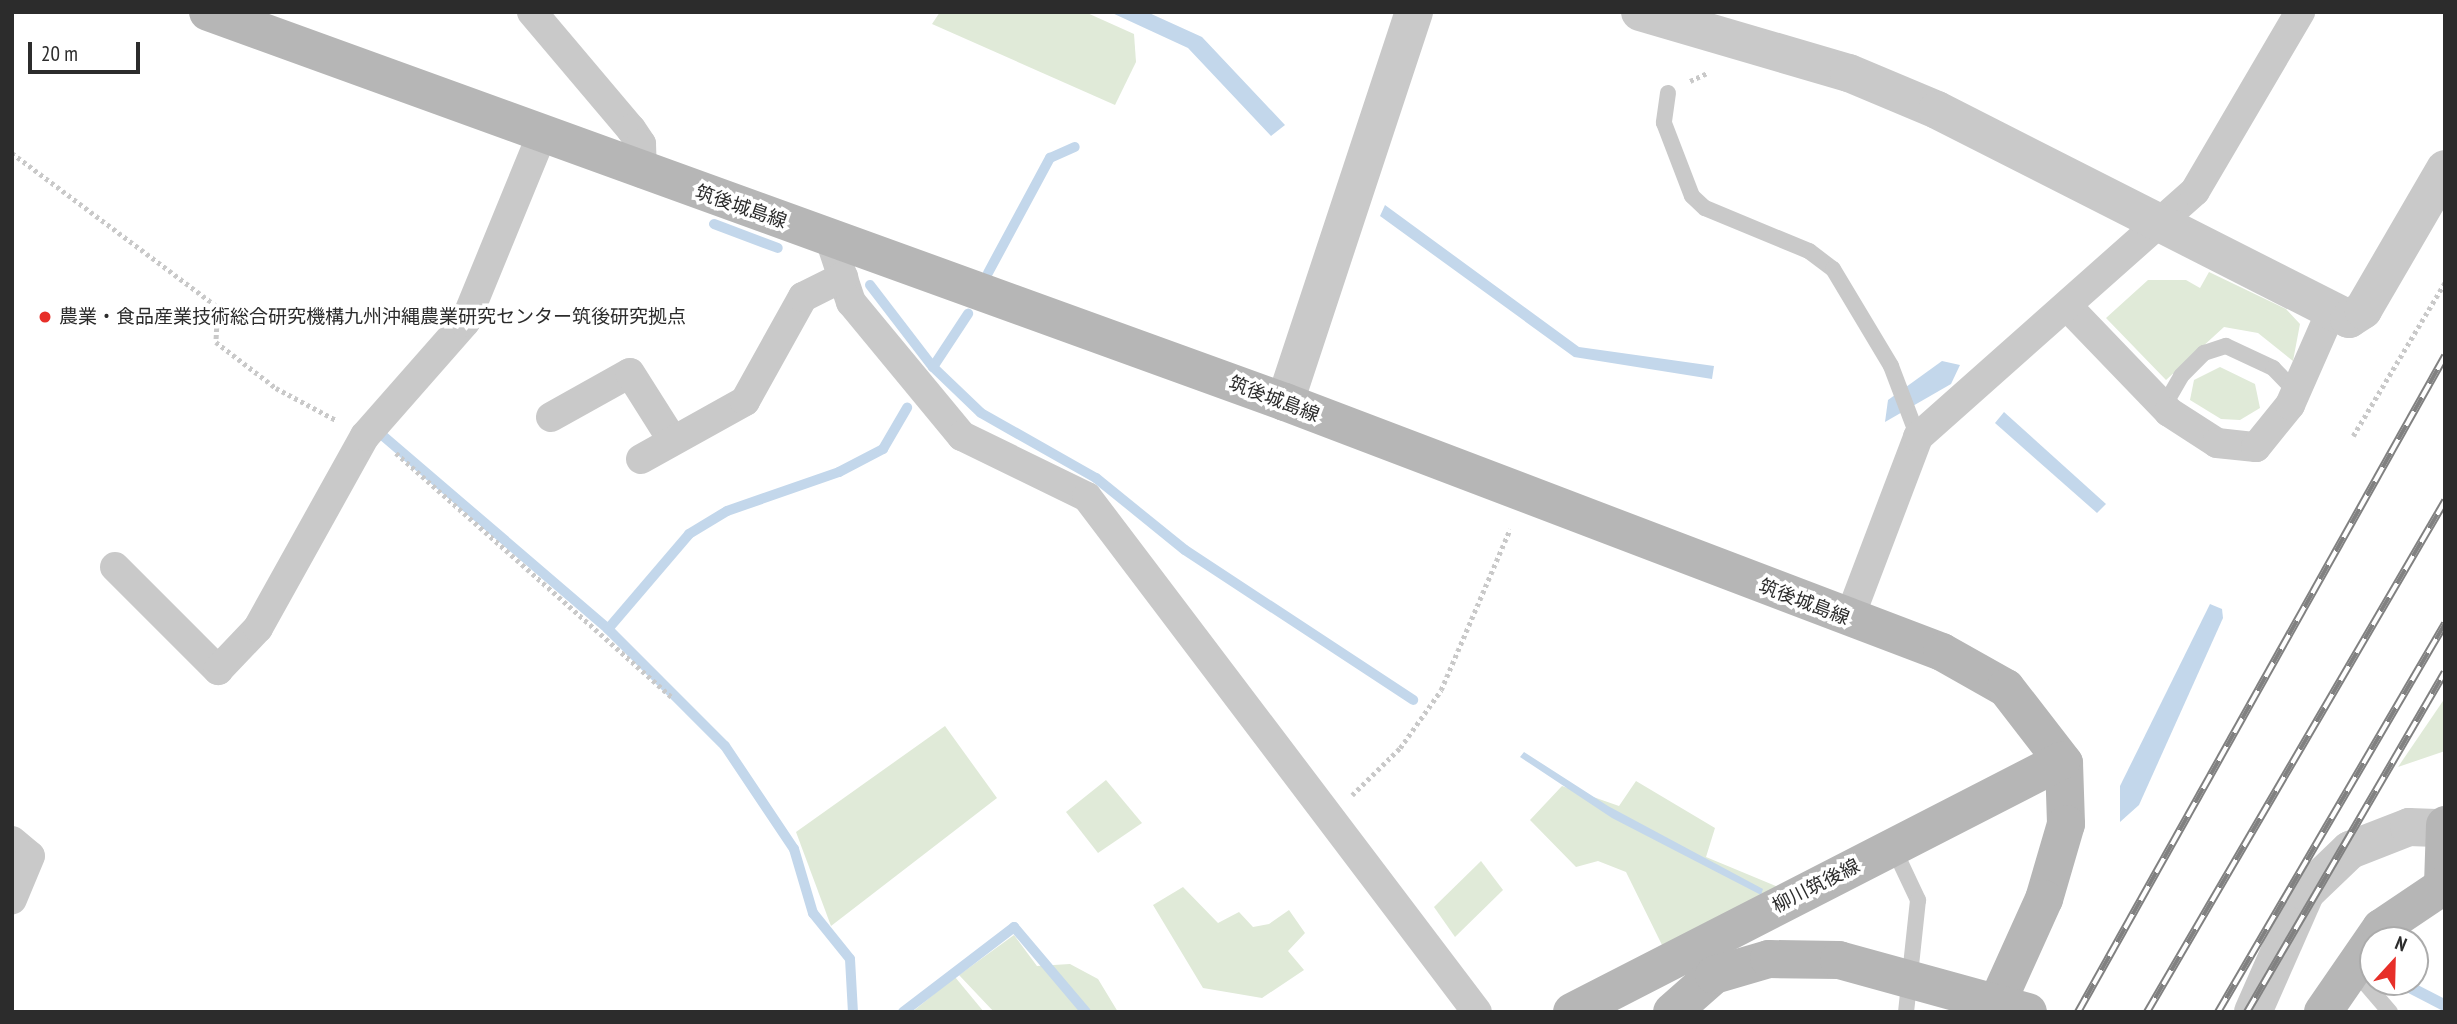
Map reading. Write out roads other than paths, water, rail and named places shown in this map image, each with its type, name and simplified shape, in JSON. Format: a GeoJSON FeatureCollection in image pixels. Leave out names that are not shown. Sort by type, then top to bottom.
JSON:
{"type":"FeatureCollection","features":[{"type":"Feature","properties":{"kind":"main road","name":"筑後城島線"},"geometry":{"type":"LineString","coordinates":[[208,12],[642,173],[829,236],[1285,402],[1524,496],[1942,652],[2006,688],[2061,761]]}},
{"type":"Feature","properties":{"kind":"main road","name":"柳川筑後線"},"geometry":{"type":"LineString","coordinates":[[1572,1012],[2061,761]]}},
{"type":"Feature","properties":{"kind":"main road"},"geometry":{"type":"LineString","coordinates":[[1993,1012],[2044,899],[2066,824],[2061,761]]}},
{"type":"Feature","properties":{"kind":"main road"},"geometry":{"type":"LineString","coordinates":[[2323,1012],[2351,967],[2381,928],[2444,885],[2444,827]]}},
{"type":"Feature","properties":{"kind":"main road"},"geometry":{"type":"LineString","coordinates":[[1672,1012],[1714,975],[1769,959],[1839,960],[2028,1012]]}},
{"type":"Feature","properties":{"kind":"street"},"geometry":{"type":"LineString","coordinates":[[532,12],[631,129],[641,144],[642,173]]}},
{"type":"Feature","properties":{"kind":"street"},"geometry":{"type":"LineString","coordinates":[[1285,402],[1413,12]]}},
{"type":"Feature","properties":{"kind":"street"},"geometry":{"type":"LineString","coordinates":[[1640,12],[1849,73],[1937,110],[2330,314],[2349,319],[2363,310],[2445,169]]}},
{"type":"Feature","properties":{"kind":"street"},"geometry":{"type":"LineString","coordinates":[[1849,619],[1918,438],[2195,191],[2300,12]]}},
{"type":"Feature","properties":{"kind":"street"},"geometry":{"type":"LineString","coordinates":[[115,567],[218,670],[258,628],[365,436],[465,322],[541,136]]}},
{"type":"Feature","properties":{"kind":"street"},"geometry":{"type":"LineString","coordinates":[[829,236],[851,302],[962,436],[1087,497],[1477,1012]]}},
{"type":"Feature","properties":{"kind":"street"},"geometry":{"type":"LineString","coordinates":[[641,459],[745,401],[803,297],[843,277]]}},
{"type":"Feature","properties":{"kind":"street"},"geometry":{"type":"LineString","coordinates":[[2067,306],[2164,406],[2217,443],[2256,447],[2296,392],[2330,314]]}},
{"type":"Feature","properties":{"kind":"street"},"geometry":{"type":"LineString","coordinates":[[551,417],[630,373],[673,441]]}},
{"type":"Feature","properties":{"kind":"street"},"geometry":{"type":"LineString","coordinates":[[2253,1012],[2306,892],[2350,850],[2409,827],[2444,827]]}},
{"type":"Feature","properties":{"kind":"street"},"geometry":{"type":"LineString","coordinates":[[12,841],[30,856],[12,899]]}},
{"type":"Feature","properties":{"kind":"lane"},"geometry":{"type":"LineString","coordinates":[[1668,93],[1664,123],[1692,196],[1705,208],[1809,251],[1833,269],[1891,366],[1918,438]]}},
{"type":"Feature","properties":{"kind":"lane"},"geometry":{"type":"LineString","coordinates":[[2164,406],[2196,360],[2226,346],[2273,368],[2296,392]]}},
{"type":"Feature","properties":{"kind":"lane"},"geometry":{"type":"LineString","coordinates":[[1893,847],[1917,900],[1906,1012]]}},
{"type":"Feature","properties":{"kind":"lane"},"geometry":{"type":"LineString","coordinates":[[2351,967],[2390,1012]]}},
{"type":"Feature","properties":{"kind":"water"},"geometry":{"type":"Polygon","coordinates":[[[1110,12],[1147,12],[1202,37],[1285,125],[1271,136],[1188,48],[1110,12]]]}},
{"type":"Feature","properties":{"kind":"water"},"geometry":{"type":"Polygon","coordinates":[[[1385,205],[1579,347],[1714,366],[1712,379],[1574,357],[1380,216],[1385,205]]]}},
{"type":"Feature","properties":{"kind":"water"},"geometry":{"type":"Polygon","coordinates":[[[1942,361],[1960,365],[1951,384],[1885,422],[1888,400],[1942,361]]]}},
{"type":"Feature","properties":{"kind":"water"},"geometry":{"type":"Polygon","coordinates":[[[2004,412],[2106,504],[2097,513],[1995,423],[2004,412]]]}},
{"type":"Feature","properties":{"kind":"water"},"geometry":{"type":"Polygon","coordinates":[[[2210,604],[2222,609],[2223,618],[2139,805],[2120,822],[2120,786],[2210,604]]]}},
{"type":"Feature","properties":{"kind":"water"},"geometry":{"type":"Polygon","coordinates":[[[1524,752],[1608,806],[1763,889],[1761,895],[1612,818],[1520,757],[1524,752]]]}},
{"type":"Feature","properties":{"kind":"water"},"geometry":{"type":"Polygon","coordinates":[[[2429,991],[2445,999],[2445,1012],[2414,996],[2429,996],[2429,991]]]}},
{"type":"Feature","properties":{"kind":"waterway"},"geometry":{"type":"LineString","coordinates":[[988,273],[1050,158],[1075,147]]}},
{"type":"Feature","properties":{"kind":"waterway"},"geometry":{"type":"LineString","coordinates":[[714,224],[778,248]]}},
{"type":"Feature","properties":{"kind":"waterway"},"geometry":{"type":"LineString","coordinates":[[870,285],[933,367],[981,413],[1096,478],[1185,550],[1413,700]]}},
{"type":"Feature","properties":{"kind":"waterway"},"geometry":{"type":"LineString","coordinates":[[933,367],[968,314]]}},
{"type":"Feature","properties":{"kind":"waterway"},"geometry":{"type":"LineString","coordinates":[[608,629],[689,534],[727,511],[839,472],[883,449],[907,408]]}},
{"type":"Feature","properties":{"kind":"waterway"},"geometry":{"type":"LineString","coordinates":[[382,435],[608,629],[725,746],[794,849],[813,913],[850,959],[853,1012]]}},
{"type":"Feature","properties":{"kind":"waterway"},"geometry":{"type":"LineString","coordinates":[[903,1012],[1014,927],[1086,1012]]}},
{"type":"Feature","properties":{"kind":"railway"},"geometry":{"type":"LineString","coordinates":[[2078,1012],[2445,356]]}},
{"type":"Feature","properties":{"kind":"railway"},"geometry":{"type":"LineString","coordinates":[[2147,1012],[2445,501]]}},
{"type":"Feature","properties":{"kind":"railway"},"geometry":{"type":"LineString","coordinates":[[2218,1012],[2445,623]]}},
{"type":"Feature","properties":{"kind":"railway"},"geometry":{"type":"LineString","coordinates":[[2247,1012],[2445,672]]}},
{"type":"Feature","properties":{"kind":"place","name":"農業・食品産業技術総合研究機構九州沖縄農業研究センター筑後研究拠点"},"geometry":{"type":"Point","coordinates":[45,317]}}]}
